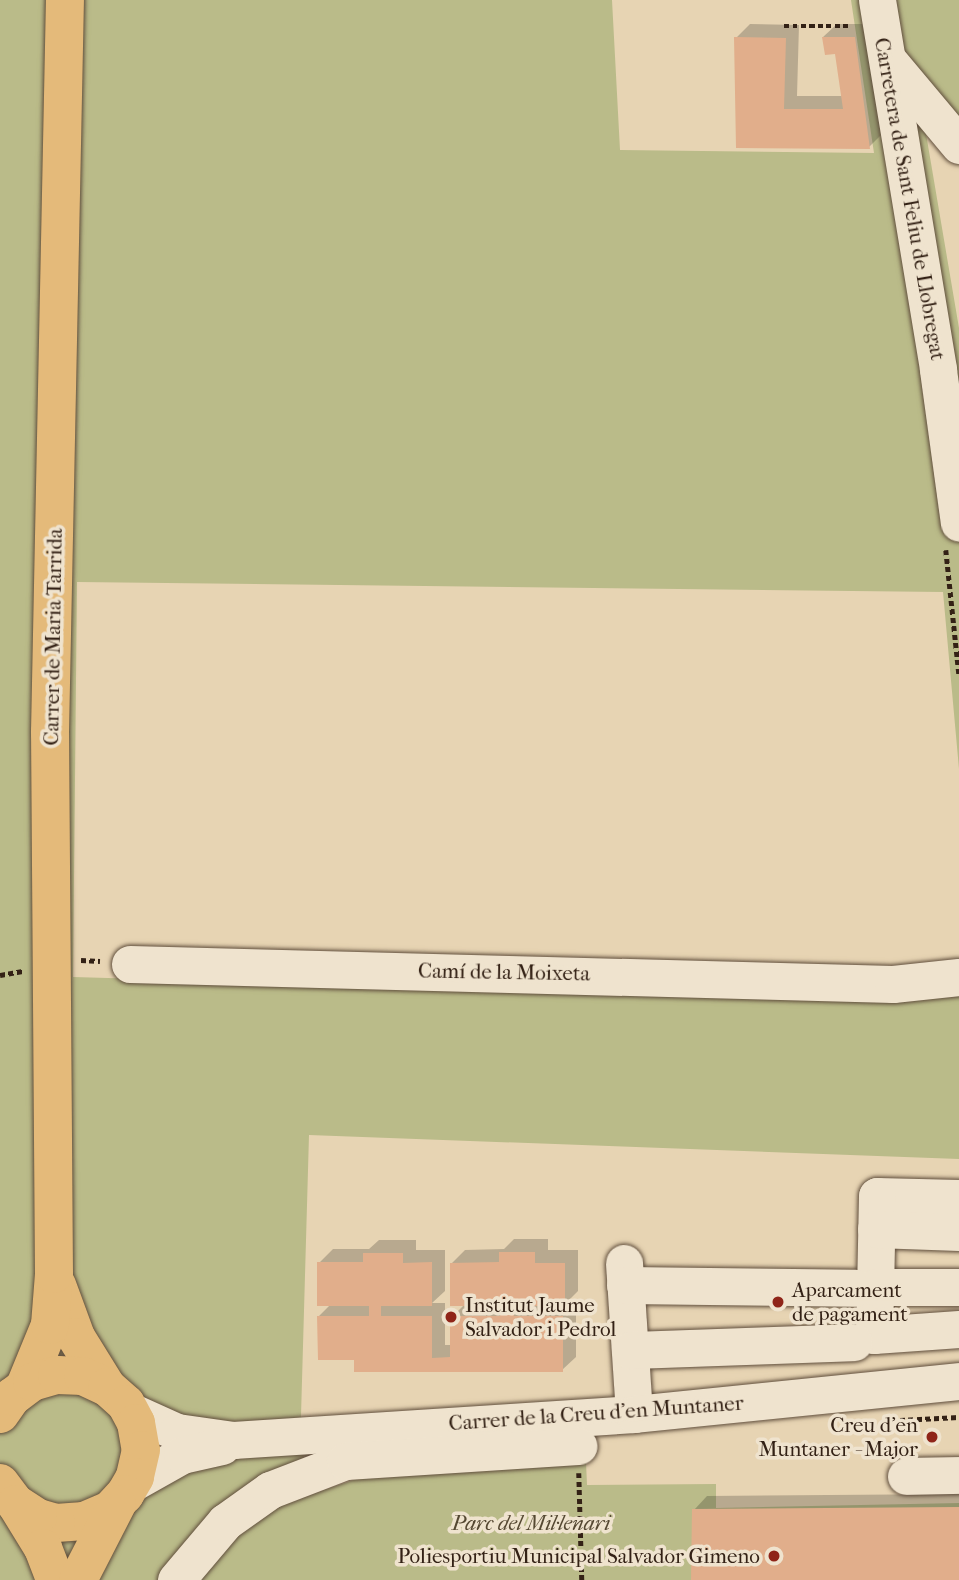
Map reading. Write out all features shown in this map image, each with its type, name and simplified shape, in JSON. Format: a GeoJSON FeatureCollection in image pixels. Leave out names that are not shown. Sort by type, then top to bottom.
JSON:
{"type":"FeatureCollection","features":[{"type":"Feature","properties":{"kind":"main road","name":"Carrer de Maria Tarrida"},"geometry":{"type":"LineString","coordinates":[[25,1386],[50,1325],[54,1274],[33,965],[65,0]]}},
{"type":"Feature","properties":{"kind":"main road","name":"Carrer de Maria Tarrida"},"geometry":{"type":"LineString","coordinates":[[54,1274],[76,1337],[119,1399],[141,1450],[125,1493]]}},
{"type":"Feature","properties":{"kind":"main road"},"geometry":{"type":"LineString","coordinates":[[0,1414],[25,1386],[66,1374],[119,1399]]}},
{"type":"Feature","properties":{"kind":"main road"},"geometry":{"type":"LineString","coordinates":[[7,1493],[38,1518],[65,1523],[93,1518],[125,1493]]}},
{"type":"Feature","properties":{"kind":"main road"},"geometry":{"type":"LineString","coordinates":[[7,1493],[43,1548],[54,1580]]}},
{"type":"Feature","properties":{"kind":"main road"},"geometry":{"type":"LineString","coordinates":[[78,1580],[125,1493]]}},
{"type":"Feature","properties":{"kind":"street"},"geometry":{"type":"LineString","coordinates":[[880,27],[959,145]]}},
{"type":"Feature","properties":{"kind":"street","name":"Carretera de Sant Feliu de Llobregat"},"geometry":{"type":"LineString","coordinates":[[880,27],[949,367],[959,523]]}},
{"type":"Feature","properties":{"kind":"street","name":"Camí de la Moixeta"},"geometry":{"type":"LineString","coordinates":[[130,964],[893,984],[959,977]]}},
{"type":"Feature","properties":{"kind":"street"},"geometry":{"type":"LineString","coordinates":[[959,1198],[877,1196],[876,1229],[865,1287],[874,1335],[959,1329]]}},
{"type":"Feature","properties":{"kind":"street"},"geometry":{"type":"LineString","coordinates":[[876,1229],[959,1232]]}},
{"type":"Feature","properties":{"kind":"street"},"geometry":{"type":"LineString","coordinates":[[634,1415],[624,1274],[865,1287],[959,1287]]}},
{"type":"Feature","properties":{"kind":"street"},"geometry":{"type":"LineString","coordinates":[[630,1350],[854,1342]]}},
{"type":"Feature","properties":{"kind":"street","name":"Carrer de la Creu d'en Muntaner"},"geometry":{"type":"LineString","coordinates":[[119,1399],[177,1432],[233,1440],[634,1415],[959,1381]]}},
{"type":"Feature","properties":{"kind":"street","name":"Carrer de la Creu d'en Muntaner"},"geometry":{"type":"LineString","coordinates":[[125,1493],[169,1461],[233,1440]]}},
{"type":"Feature","properties":{"kind":"street"},"geometry":{"type":"LineString","coordinates":[[176,1580],[236,1514],[270,1490],[345,1461],[579,1446]]}},
{"type":"Feature","properties":{"kind":"street"},"geometry":{"type":"LineString","coordinates":[[906,1476],[959,1475]]}},
{"type":"Feature","properties":{"kind":"path"},"geometry":{"type":"LineString","coordinates":[[783,26],[880,27]]}},
{"type":"Feature","properties":{"kind":"path"},"geometry":{"type":"LineString","coordinates":[[0,975],[33,965],[130,964]]}},
{"type":"Feature","properties":{"kind":"path"},"geometry":{"type":"LineString","coordinates":[[579,1446],[582,1580]]}},
{"type":"Feature","properties":{"kind":"green space"},"geometry":{"type":"Polygon","coordinates":[[[0,0],[612,0],[620,150],[874,153],[851,0],[959,0],[959,124],[924,122],[959,328],[959,769],[943,592],[77,582],[73,977],[913,1001],[959,991],[959,1159],[309,1135],[301,1416],[304,1463],[162,1580],[0,1580],[0,0]]]}},
{"type":"Feature","properties":{"kind":"green space","name":"Parc del Mil·lenari"},"geometry":{"type":"Polygon","coordinates":[[[586,1462],[587,1485],[716,1484],[716,1508],[959,1503],[959,1580],[186,1580],[263,1510],[366,1476],[586,1462]]]}},
{"type":"Feature","properties":{"kind":"building"},"geometry":{"type":"Polygon","coordinates":[[[734,37],[786,38],[784,109],[843,109],[835,54],[825,55],[822,37],[855,37],[870,149],[736,148],[734,37]]]}},
{"type":"Feature","properties":{"kind":"building"},"geometry":{"type":"Polygon","coordinates":[[[499,1252],[535,1252],[535,1263],[565,1263],[565,1306],[514,1306],[514,1316],[563,1316],[563,1372],[354,1372],[354,1360],[318,1360],[317,1316],[369,1316],[369,1306],[317,1306],[317,1262],[363,1262],[363,1253],[403,1253],[403,1263],[432,1262],[432,1306],[381,1306],[381,1316],[432,1316],[432,1358],[450,1357],[450,1316],[500,1316],[500,1306],[450,1306],[450,1263],[499,1262],[499,1252]]]}},
{"type":"Feature","properties":{"kind":"building","name":"Poliesportiu Municipal Salvador Gimeno"},"geometry":{"type":"Polygon","coordinates":[[[959,1507],[959,1580],[691,1580],[692,1509],[959,1507]]]}},
{"type":"Feature","properties":{"kind":"place","name":"Aparcament de pagament"},"geometry":{"type":"Point","coordinates":[778,1302]}},
{"type":"Feature","properties":{"kind":"place","name":"Institut Jaume Salvador i Pedrol"},"geometry":{"type":"Point","coordinates":[451,1317]}},
{"type":"Feature","properties":{"kind":"place","name":"Creu d'en Muntaner - Major"},"geometry":{"type":"Point","coordinates":[932,1437]}},
{"type":"Feature","properties":{"kind":"place","name":"Poliesportiu Municipal Salvador Gimeno"},"geometry":{"type":"Point","coordinates":[774,1556]}}]}
